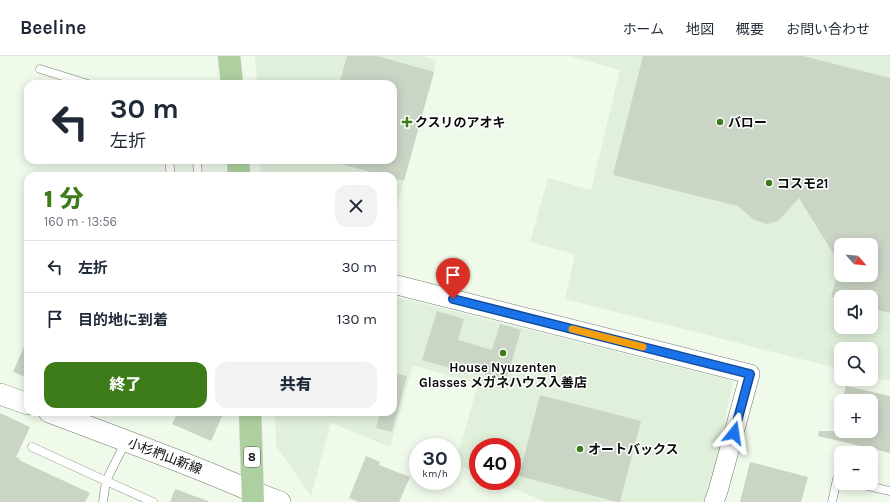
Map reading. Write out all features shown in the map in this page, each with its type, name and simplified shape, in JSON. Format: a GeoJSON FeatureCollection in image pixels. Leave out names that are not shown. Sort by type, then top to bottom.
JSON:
{"type":"FeatureCollection","features":[{"type":"Feature","properties":{"kind":"highway"},"geometry":{"type":"LineString","coordinates":[[229,56],[232,80]]}},
{"type":"Feature","properties":{"kind":"highway","name":"8"},"geometry":{"type":"LineString","coordinates":[[250,416],[253,497]]}},
{"type":"Feature","properties":{"kind":"main road"},"geometry":{"type":"LineString","coordinates":[[0,394],[24,403]]}},
{"type":"Feature","properties":{"kind":"main road","name":"小杉椚山新線"},"geometry":{"type":"LineString","coordinates":[[60,416],[207,472],[253,497],[280,502]]}},
{"type":"Feature","properties":{"kind":"street"},"geometry":{"type":"LineString","coordinates":[[397,285],[750,374],[714,502]]}},
{"type":"Feature","properties":{"kind":"lane"},"geometry":{"type":"LineString","coordinates":[[40,69],[75,80]]}},
{"type":"Feature","properties":{"kind":"lane"},"geometry":{"type":"LineString","coordinates":[[103,502],[106,481],[126,440]]}},
{"type":"Feature","properties":{"kind":"lane"},"geometry":{"type":"LineString","coordinates":[[32,447],[153,502]]}},
{"type":"Feature","properties":{"kind":"lane"},"geometry":{"type":"LineString","coordinates":[[878,488],[890,491]]}},
{"type":"Feature","properties":{"kind":"lane"},"geometry":{"type":"LineString","coordinates":[[832,502],[835,490]]}},
{"type":"Feature","properties":{"kind":"shaded area"},"geometry":{"type":"Polygon","coordinates":[[[255,56],[423,56],[436,60],[397,206],[397,172],[261,172],[260,164],[397,164],[397,80],[257,80],[255,56]]]}},
{"type":"Feature","properties":{"kind":"shaded area"},"geometry":{"type":"Polygon","coordinates":[[[570,56],[890,56],[890,381],[878,378],[878,342],[834,342],[834,367],[565,299],[575,254],[530,242],[548,178],[591,190],[620,70],[570,56]]]}},
{"type":"Feature","properties":{"kind":"shaded area"},"geometry":{"type":"Polygon","coordinates":[[[397,297],[733,381],[712,482],[703,502],[546,502],[517,490],[521,490],[521,438],[469,438],[469,470],[461,467],[461,443],[478,384],[413,365],[390,447],[331,423],[311,496],[276,446],[275,416],[397,416],[397,297]]]}},
{"type":"Feature","properties":{"kind":"building","name":"クスリのアオキ"},"geometry":{"type":"Polygon","coordinates":[[[347,56],[377,56],[434,72],[404,181],[397,179],[397,172],[371,172],[341,164],[397,164],[397,80],[340,80],[347,56]]]}},
{"type":"Feature","properties":{"kind":"building","name":"コスモ21"},"geometry":{"type":"Polygon","coordinates":[[[643,56],[803,56],[890,78],[890,313],[878,310],[878,290],[834,290],[834,297],[831,297],[835,282],[878,282],[878,238],[834,238],[834,255],[799,198],[778,221],[767,224],[754,220],[738,206],[613,175],[643,56]]]}},
{"type":"Feature","properties":{"kind":"building"},"geometry":{"type":"Polygon","coordinates":[[[437,311],[464,319],[458,340],[492,350],[500,324],[521,330],[506,381],[485,375],[487,370],[452,361],[450,368],[422,360],[437,311]]]}},
{"type":"Feature","properties":{"kind":"building"},"geometry":{"type":"Polygon","coordinates":[[[24,346],[24,376],[13,372],[24,346]]]}},
{"type":"Feature","properties":{"kind":"building"},"geometry":{"type":"Polygon","coordinates":[[[397,374],[407,376],[397,413],[397,374]]]}},
{"type":"Feature","properties":{"kind":"building"},"geometry":{"type":"Polygon","coordinates":[[[846,386],[890,396],[890,453],[878,450],[878,446],[860,446],[818,436],[819,431],[834,431],[834,438],[878,438],[878,394],[844,394],[846,386]]]}},
{"type":"Feature","properties":{"kind":"building","name":"オートバックス"},"geometry":{"type":"Polygon","coordinates":[[[540,395],[641,421],[620,502],[521,477],[521,468],[540,395]]]}},
{"type":"Feature","properties":{"kind":"building"},"geometry":{"type":"Polygon","coordinates":[[[0,413],[30,427],[16,457],[20,458],[19,460],[90,493],[85,502],[0,502],[0,413]]]}},
{"type":"Feature","properties":{"kind":"building"},"geometry":{"type":"Polygon","coordinates":[[[176,416],[222,416],[211,441],[172,424],[176,416]]]}},
{"type":"Feature","properties":{"kind":"building"},"geometry":{"type":"Polygon","coordinates":[[[379,416],[396,416],[392,432],[376,428],[379,416]]]}},
{"type":"Feature","properties":{"kind":"building"},"geometry":{"type":"Polygon","coordinates":[[[366,456],[380,462],[379,465],[409,477],[399,502],[359,502],[349,498],[366,456]]]}},
{"type":"Feature","properties":{"kind":"building"},"geometry":{"type":"Polygon","coordinates":[[[750,462],[808,477],[801,502],[740,502],[750,462]]]}},
{"type":"Feature","properties":{"kind":"building"},"geometry":{"type":"Polygon","coordinates":[[[175,489],[208,501],[208,502],[170,502],[175,489]]]}},
{"type":"Feature","properties":{"kind":"slow traffic"},"geometry":{"type":"LineString","coordinates":[[572,329],[643,347]]}},
{"type":"Feature","properties":{"kind":"place","name":"クスリのアオキ"},"geometry":{"type":"Point","coordinates":[407,122]}},
{"type":"Feature","properties":{"kind":"place","name":"バロー"},"geometry":{"type":"Point","coordinates":[720,122]}},
{"type":"Feature","properties":{"kind":"place","name":"コスモ21"},"geometry":{"type":"Point","coordinates":[769,183]}},
{"type":"Feature","properties":{"kind":"place","name":"House Nyuzenten Glasses メガネハウス入善店"},"geometry":{"type":"Point","coordinates":[503,353]}},
{"type":"Feature","properties":{"kind":"place","name":"オートバックス"},"geometry":{"type":"Point","coordinates":[580,449]}},
{"type":"Feature","properties":{"kind":"route"},"geometry":{"type":"LineString","coordinates":[[453,299],[750,374],[734,433]]}}]}
